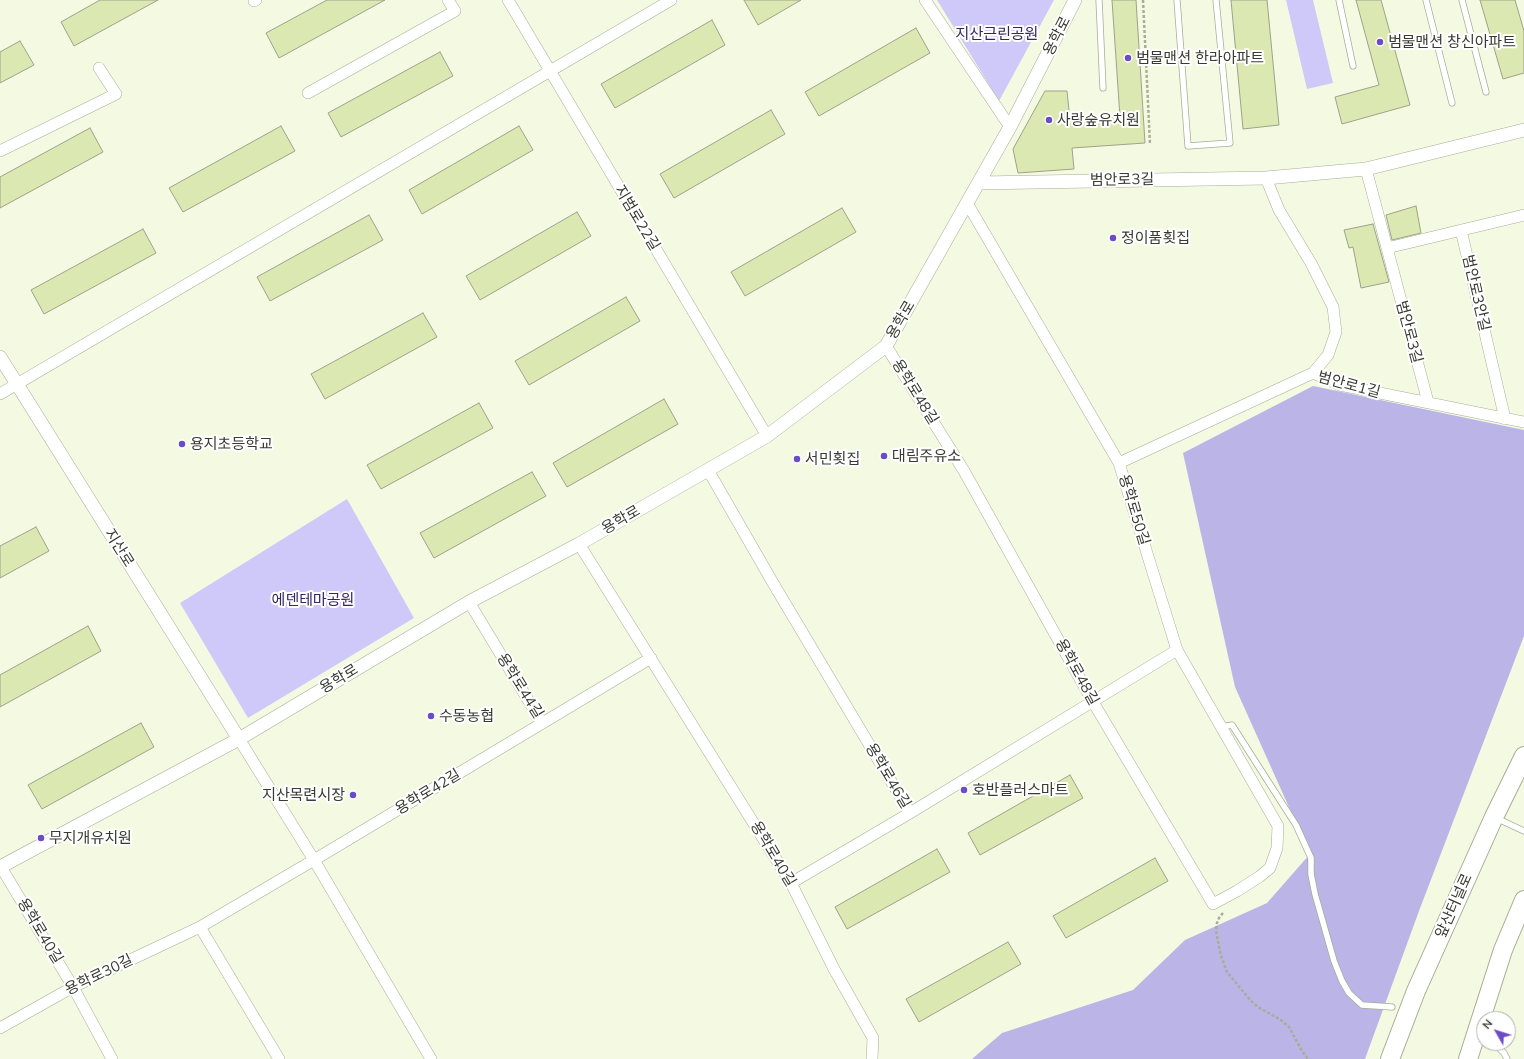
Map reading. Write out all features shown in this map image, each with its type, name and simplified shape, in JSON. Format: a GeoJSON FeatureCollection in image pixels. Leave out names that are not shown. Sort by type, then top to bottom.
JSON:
{"type":"FeatureCollection","features":[{"type":"Feature","properties":{"kind":"highway","name":"앞산터널로"},"geometry":{"type":"LineString","coordinates":[[1390,1059],[1416,991],[1494,817],[1524,756]]}},
{"type":"Feature","properties":{"kind":"highway"},"geometry":{"type":"LineString","coordinates":[[1468,1059],[1503,950],[1524,900]]}},
{"type":"Feature","properties":{"kind":"street"},"geometry":{"type":"LineString","coordinates":[[308,93],[455,11],[448,0]]}},
{"type":"Feature","properties":{"kind":"street","name":"지범로22길"},"geometry":{"type":"LineString","coordinates":[[508,0],[767,436]]}},
{"type":"Feature","properties":{"kind":"street"},"geometry":{"type":"LineString","coordinates":[[0,394],[671,0]]}},
{"type":"Feature","properties":{"kind":"street"},"geometry":{"type":"LineString","coordinates":[[925,0],[1010,128]]}},
{"type":"Feature","properties":{"kind":"street","name":"용학로"},"geometry":{"type":"LineString","coordinates":[[1,867],[239,739],[468,602],[579,544],[767,436],[886,346],[1010,128],[1075,0]]}},
{"type":"Feature","properties":{"kind":"street"},"geometry":{"type":"LineString","coordinates":[[0,151],[116,94],[99,68]]}},
{"type":"Feature","properties":{"kind":"street","name":"범안로3길"},"geometry":{"type":"LineString","coordinates":[[978,183],[1266,178],[1366,169],[1524,130]]}},
{"type":"Feature","properties":{"kind":"street","name":"범안로3길"},"geometry":{"type":"LineString","coordinates":[[1366,169],[1428,402]]}},
{"type":"Feature","properties":{"kind":"street"},"geometry":{"type":"LineString","coordinates":[[1266,178],[1278,210],[1311,263],[1333,307],[1336,332],[1328,355],[1313,373]]}},
{"type":"Feature","properties":{"kind":"street","name":"용학로50길"},"geometry":{"type":"LineString","coordinates":[[967,203],[1119,463],[1177,650],[1278,826]]}},
{"type":"Feature","properties":{"kind":"street"},"geometry":{"type":"LineString","coordinates":[[1387,248],[1524,215]]}},
{"type":"Feature","properties":{"kind":"street","name":"범안로3안길"},"geometry":{"type":"LineString","coordinates":[[1461,230],[1505,419]]}},
{"type":"Feature","properties":{"kind":"street","name":"용학로48길"},"geometry":{"type":"LineString","coordinates":[[886,346],[964,471],[1093,702],[1213,904],[1237,891],[1270,868],[1277,848],[1278,826]]}},
{"type":"Feature","properties":{"kind":"street","name":"지산로"},"geometry":{"type":"LineString","coordinates":[[0,357],[239,739]]}},
{"type":"Feature","properties":{"kind":"street","name":"범안로1길"},"geometry":{"type":"LineString","coordinates":[[1119,463],[1313,373],[1340,385],[1524,422]]}},
{"type":"Feature","properties":{"kind":"street","name":"용학로46길"},"geometry":{"type":"LineString","coordinates":[[708,470],[769,576],[910,813],[1177,650]]}},
{"type":"Feature","properties":{"kind":"street","name":"용학로40길"},"geometry":{"type":"LineString","coordinates":[[579,544],[791,883],[834,969],[873,1038],[872,1059]]}},
{"type":"Feature","properties":{"kind":"street","name":"용학로44길"},"geometry":{"type":"LineString","coordinates":[[468,602],[542,723],[651,658]]}},
{"type":"Feature","properties":{"kind":"street","name":"용학로42길"},"geometry":{"type":"LineString","coordinates":[[314,860],[542,723]]}},
{"type":"Feature","properties":{"kind":"street"},"geometry":{"type":"LineString","coordinates":[[239,739],[314,860],[431,1059]]}},
{"type":"Feature","properties":{"kind":"street"},"geometry":{"type":"LineString","coordinates":[[791,883],[910,813]]}},
{"type":"Feature","properties":{"kind":"street","name":"용학로30길"},"geometry":{"type":"LineString","coordinates":[[0,1028],[73,987],[200,927],[314,860]]}},
{"type":"Feature","properties":{"kind":"street","name":"용학로40길"},"geometry":{"type":"LineString","coordinates":[[1,867],[73,987],[112,1059]]}},
{"type":"Feature","properties":{"kind":"street"},"geometry":{"type":"LineString","coordinates":[[200,927],[279,1059]]}},
{"type":"Feature","properties":{"kind":"lane"},"geometry":{"type":"LineString","coordinates":[[1099,0],[1103,88]]}},
{"type":"Feature","properties":{"kind":"lane"},"geometry":{"type":"LineString","coordinates":[[1177,0],[1188,146],[1230,143],[1216,0]]}},
{"type":"Feature","properties":{"kind":"lane"},"geometry":{"type":"LineString","coordinates":[[1339,0],[1353,66]]}},
{"type":"Feature","properties":{"kind":"lane"},"geometry":{"type":"LineString","coordinates":[[1426,0],[1452,103]]}},
{"type":"Feature","properties":{"kind":"lane"},"geometry":{"type":"LineString","coordinates":[[1462,0],[1486,92]]}},
{"type":"Feature","properties":{"kind":"lane"},"geometry":{"type":"LineString","coordinates":[[1221,727],[1232,725],[1296,825],[1311,858],[1311,874],[1315,894],[1334,961],[1342,981],[1349,993],[1362,1006],[1392,1006]]}},
{"type":"Feature","properties":{"kind":"lane"},"geometry":{"type":"LineString","coordinates":[[1494,817],[1524,831]]}},
{"type":"Feature","properties":{"kind":"path"},"geometry":{"type":"LineString","coordinates":[[1143,0],[1150,144]]}},
{"type":"Feature","properties":{"kind":"path"},"geometry":{"type":"LineString","coordinates":[[1226,910],[1218,918],[1216,923],[1216,931],[1221,956],[1227,972],[1250,1000],[1258,1007],[1281,1020],[1289,1027],[1308,1059]]}},
{"type":"Feature","properties":{"kind":"green space","name":"지산근린공원"},"geometry":{"type":"Polygon","coordinates":[[[937,0],[1054,0],[999,101],[937,0]]]}},
{"type":"Feature","properties":{"kind":"green space"},"geometry":{"type":"Polygon","coordinates":[[[1286,0],[1313,0],[1333,83],[1307,89],[1286,0]]]}},
{"type":"Feature","properties":{"kind":"green space","name":"에덴테마공원"},"geometry":{"type":"Polygon","coordinates":[[[347,499],[414,618],[248,718],[180,603],[347,499]]]}},
{"type":"Feature","properties":{"kind":"shaded area"},"geometry":{"type":"Polygon","coordinates":[[[1313,386],[1524,430],[1524,636],[1419,911],[1365,1059],[972,1059],[1002,1033],[1133,990],[1185,940],[1267,903],[1310,854],[1235,687],[1183,453],[1313,386]]]}},
{"type":"Feature","properties":{"kind":"building"},"geometry":{"type":"Polygon","coordinates":[[[100,0],[158,0],[74,46],[61,22],[100,0]]]}},
{"type":"Feature","properties":{"kind":"building"},"geometry":{"type":"Polygon","coordinates":[[[327,0],[385,0],[279,58],[266,33],[327,0]]]}},
{"type":"Feature","properties":{"kind":"building"},"geometry":{"type":"Polygon","coordinates":[[[744,0],[801,0],[758,25],[744,0]]]}},
{"type":"Feature","properties":{"kind":"building"},"geometry":{"type":"Polygon","coordinates":[[[1112,0],[1136,0],[1145,143],[1072,148],[1074,169],[1018,173],[1013,149],[1045,91],[1067,91],[1070,120],[1120,117],[1112,0]]]}},
{"type":"Feature","properties":{"kind":"building","name":"범물맨션 한라아파트"},"geometry":{"type":"Polygon","coordinates":[[[1231,0],[1267,0],[1279,125],[1243,129],[1231,0]]]}},
{"type":"Feature","properties":{"kind":"building","name":"범물맨션 창신아파트"},"geometry":{"type":"Polygon","coordinates":[[[1356,0],[1381,0],[1410,105],[1342,124],[1335,97],[1379,85],[1356,0]]]}},
{"type":"Feature","properties":{"kind":"building","name":"범물맨션 창신아파트"},"geometry":{"type":"Polygon","coordinates":[[[1480,0],[1515,0],[1524,31],[1524,73],[1503,79],[1480,0]]]}},
{"type":"Feature","properties":{"kind":"building"},"geometry":{"type":"Polygon","coordinates":[[[712,20],[725,45],[615,108],[601,84],[712,20]]]}},
{"type":"Feature","properties":{"kind":"building"},"geometry":{"type":"Polygon","coordinates":[[[916,28],[930,53],[819,116],[805,92],[916,28]]]}},
{"type":"Feature","properties":{"kind":"building"},"geometry":{"type":"Polygon","coordinates":[[[20,41],[34,65],[0,83],[0,52],[20,41]]]}},
{"type":"Feature","properties":{"kind":"building"},"geometry":{"type":"Polygon","coordinates":[[[440,52],[453,76],[341,137],[328,113],[440,52]]]}},
{"type":"Feature","properties":{"kind":"building"},"geometry":{"type":"Polygon","coordinates":[[[771,110],[785,134],[674,198],[660,174],[771,110]]]}},
{"type":"Feature","properties":{"kind":"building"},"geometry":{"type":"Polygon","coordinates":[[[281,126],[295,151],[183,212],[169,188],[281,126]]]}},
{"type":"Feature","properties":{"kind":"building"},"geometry":{"type":"Polygon","coordinates":[[[519,126],[533,150],[422,214],[409,190],[519,126]]]}},
{"type":"Feature","properties":{"kind":"building"},"geometry":{"type":"Polygon","coordinates":[[[90,128],[103,152],[0,208],[0,177],[90,128]]]}},
{"type":"Feature","properties":{"kind":"building"},"geometry":{"type":"Polygon","coordinates":[[[1416,206],[1421,233],[1392,240],[1386,215],[1416,206]]]}},
{"type":"Feature","properties":{"kind":"building"},"geometry":{"type":"Polygon","coordinates":[[[842,208],[856,232],[745,296],[731,272],[842,208]]]}},
{"type":"Feature","properties":{"kind":"building"},"geometry":{"type":"Polygon","coordinates":[[[577,212],[591,236],[480,300],[466,276],[577,212]]]}},
{"type":"Feature","properties":{"kind":"building"},"geometry":{"type":"Polygon","coordinates":[[[369,215],[383,240],[270,301],[257,277],[369,215]]]}},
{"type":"Feature","properties":{"kind":"building"},"geometry":{"type":"Polygon","coordinates":[[[1373,224],[1389,282],[1361,288],[1353,247],[1349,248],[1344,230],[1373,224]]]}},
{"type":"Feature","properties":{"kind":"building"},"geometry":{"type":"Polygon","coordinates":[[[143,229],[156,253],[44,314],[31,290],[143,229]]]}},
{"type":"Feature","properties":{"kind":"building"},"geometry":{"type":"Polygon","coordinates":[[[626,297],[640,321],[529,385],[515,361],[626,297]]]}},
{"type":"Feature","properties":{"kind":"building"},"geometry":{"type":"Polygon","coordinates":[[[423,313],[437,337],[325,399],[311,374],[423,313]]]}},
{"type":"Feature","properties":{"kind":"building"},"geometry":{"type":"Polygon","coordinates":[[[664,399],[678,424],[567,487],[553,463],[664,399]]]}},
{"type":"Feature","properties":{"kind":"building"},"geometry":{"type":"Polygon","coordinates":[[[479,403],[493,428],[381,489],[367,465],[479,403]]]}},
{"type":"Feature","properties":{"kind":"building"},"geometry":{"type":"Polygon","coordinates":[[[532,472],[546,496],[434,558],[420,533],[532,472]]]}},
{"type":"Feature","properties":{"kind":"building"},"geometry":{"type":"Polygon","coordinates":[[[36,527],[49,551],[0,578],[0,546],[36,527]]]}},
{"type":"Feature","properties":{"kind":"building"},"geometry":{"type":"Polygon","coordinates":[[[88,626],[101,651],[0,707],[0,675],[88,626]]]}},
{"type":"Feature","properties":{"kind":"building"},"geometry":{"type":"Polygon","coordinates":[[[141,723],[154,747],[42,809],[28,785],[141,723]]]}},
{"type":"Feature","properties":{"kind":"building"},"geometry":{"type":"Polygon","coordinates":[[[1070,775],[1083,798],[980,855],[968,833],[1070,775]]]}},
{"type":"Feature","properties":{"kind":"building"},"geometry":{"type":"Polygon","coordinates":[[[937,849],[950,872],[847,929],[835,907],[937,849]]]}},
{"type":"Feature","properties":{"kind":"building"},"geometry":{"type":"Polygon","coordinates":[[[1155,858],[1168,881],[1066,938],[1053,916],[1155,858]]]}},
{"type":"Feature","properties":{"kind":"building"},"geometry":{"type":"Polygon","coordinates":[[[1008,942],[1021,964],[919,1022],[906,999],[1008,942]]]}},
{"type":"Feature","properties":{"kind":"place","name":"범물맨션 창신아파트"},"geometry":{"type":"Point","coordinates":[1380,42]}},
{"type":"Feature","properties":{"kind":"place","name":"범물맨션 한라아파트"},"geometry":{"type":"Point","coordinates":[1128,58]}},
{"type":"Feature","properties":{"kind":"place","name":"사랑숲유치원"},"geometry":{"type":"Point","coordinates":[1049,120]}},
{"type":"Feature","properties":{"kind":"place","name":"정이품횟집"},"geometry":{"type":"Point","coordinates":[1113,238]}},
{"type":"Feature","properties":{"kind":"place","name":"용지초등학교"},"geometry":{"type":"Point","coordinates":[182,444]}},
{"type":"Feature","properties":{"kind":"place","name":"대림주유소"},"geometry":{"type":"Point","coordinates":[884,456]}},
{"type":"Feature","properties":{"kind":"place","name":"서민횟집"},"geometry":{"type":"Point","coordinates":[797,459]}},
{"type":"Feature","properties":{"kind":"place","name":"수동농협"},"geometry":{"type":"Point","coordinates":[431,716]}},
{"type":"Feature","properties":{"kind":"place","name":"호반플러스마트"},"geometry":{"type":"Point","coordinates":[964,790]}},
{"type":"Feature","properties":{"kind":"place","name":"지산목련시장"},"geometry":{"type":"Point","coordinates":[353,795]}},
{"type":"Feature","properties":{"kind":"place","name":"무지개유치원"},"geometry":{"type":"Point","coordinates":[41,838]}}]}
